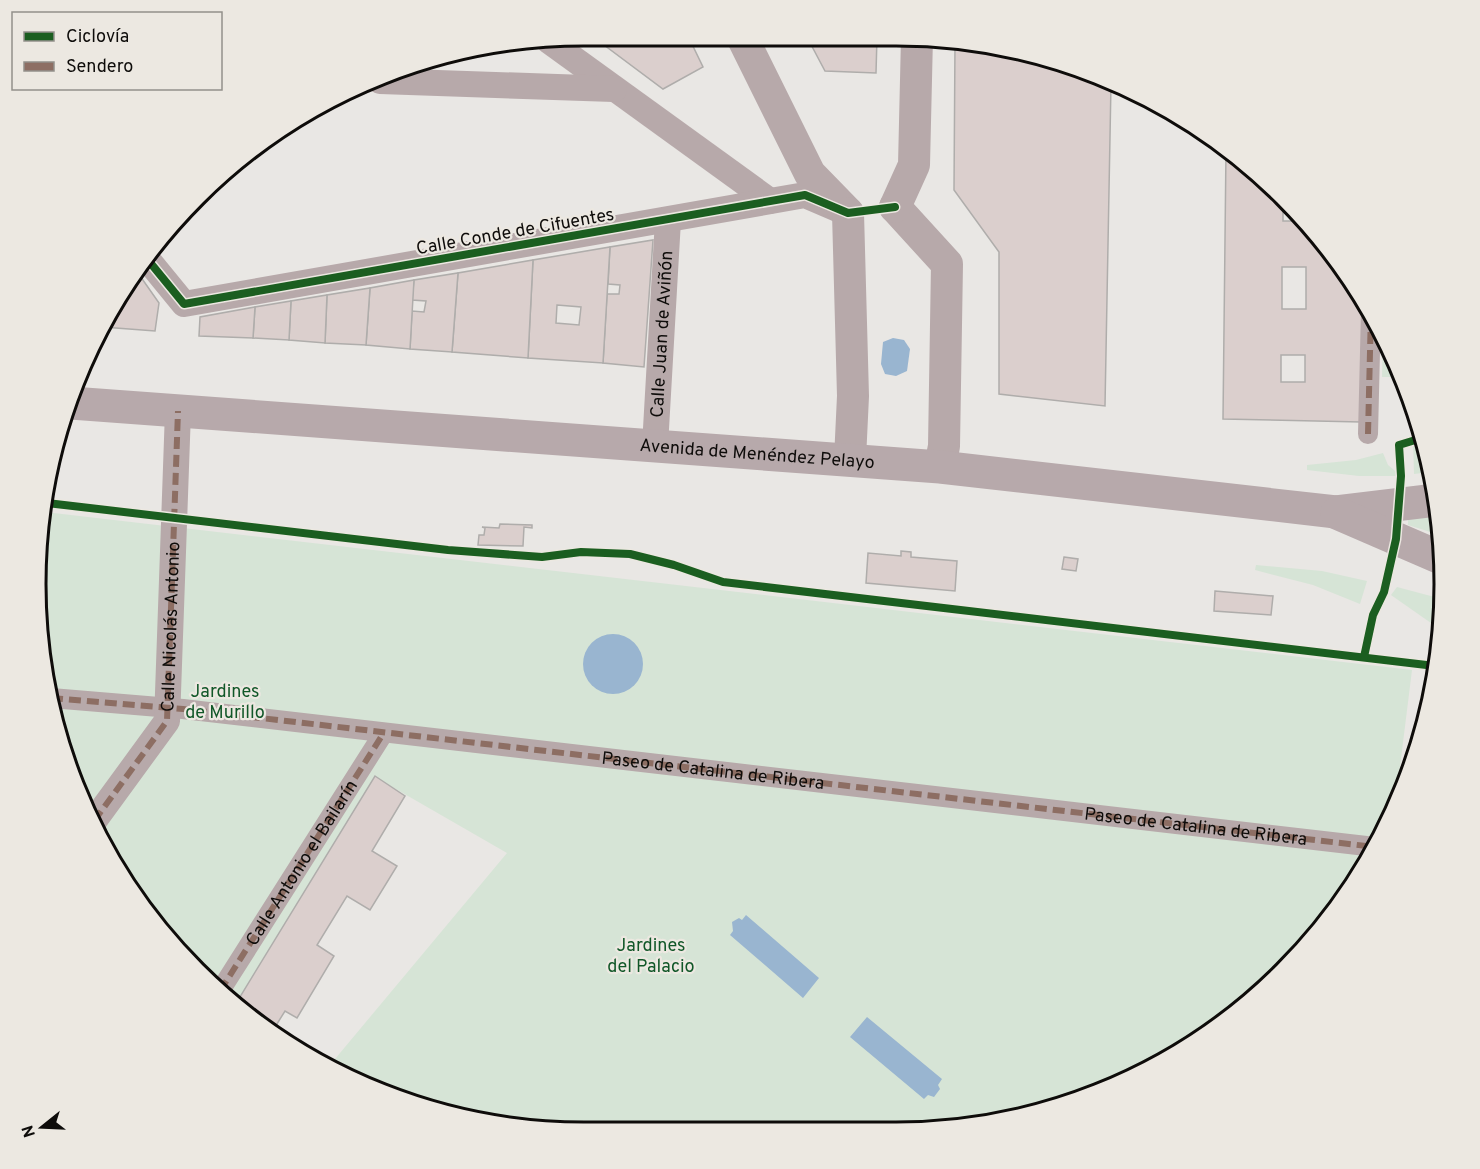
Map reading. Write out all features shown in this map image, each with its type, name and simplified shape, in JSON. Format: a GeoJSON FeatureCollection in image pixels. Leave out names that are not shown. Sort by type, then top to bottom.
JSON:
{"type":"FeatureCollection","features":[{"type":"Feature","properties":{"kind":"main road","name":"Avenida de Menéndez Pelayo"},"geometry":{"type":"LineString","coordinates":[[78,404],[850,459],[940,467],[1336,512]]}},
{"type":"Feature","properties":{"kind":"main road"},"geometry":{"type":"LineString","coordinates":[[1336,512],[1427,501]]}},
{"type":"Feature","properties":{"kind":"main road"},"geometry":{"type":"LineString","coordinates":[[1336,512],[1432,554]]}},
{"type":"Feature","properties":{"kind":"street"},"geometry":{"type":"LineString","coordinates":[[746,46],[810,174],[848,213],[853,396],[850,459]]}},
{"type":"Feature","properties":{"kind":"street"},"geometry":{"type":"LineString","coordinates":[[558,47],[770,201]]}},
{"type":"Feature","properties":{"kind":"street"},"geometry":{"type":"LineString","coordinates":[[896,207],[914,165],[917,47]]}},
{"type":"Feature","properties":{"kind":"street"},"geometry":{"type":"LineString","coordinates":[[394,81],[614,89]]}},
{"type":"Feature","properties":{"kind":"street","name":"Calle Conde de Cifuentes"},"geometry":{"type":"LineString","coordinates":[[152,265],[184,304],[805,195],[848,213]]}},
{"type":"Feature","properties":{"kind":"street"},"geometry":{"type":"LineString","coordinates":[[848,213],[896,207]]}},
{"type":"Feature","properties":{"kind":"street"},"geometry":{"type":"LineString","coordinates":[[896,207],[947,264],[945,446],[940,467]]}},
{"type":"Feature","properties":{"kind":"street","name":"Calle Juan de Aviñón"},"geometry":{"type":"LineString","coordinates":[[655,446],[668,220]]}},
{"type":"Feature","properties":{"kind":"street"},"geometry":{"type":"LineString","coordinates":[[1368,434],[1370,333]]}},
{"type":"Feature","properties":{"kind":"street","name":"Calle Nicolás Antonio"},"geometry":{"type":"LineString","coordinates":[[98,814],[166,721],[178,411]]}},
{"type":"Feature","properties":{"kind":"street","name":"Paseo de Catalina de Ribera"},"geometry":{"type":"LineString","coordinates":[[59,699],[167,708],[1365,847]]}},
{"type":"Feature","properties":{"kind":"street","name":"Calle Antonio el Bailarín"},"geometry":{"type":"LineString","coordinates":[[224,984],[382,734]]}},
{"type":"Feature","properties":{"kind":"green space"},"geometry":{"type":"Polygon","coordinates":[[[1383,357],[1392,377],[1382,377],[1383,357]]]}},
{"type":"Feature","properties":{"kind":"green space"},"geometry":{"type":"Polygon","coordinates":[[[1413,439],[1415,445],[1421,473],[1414,474],[1413,439]]]}},
{"type":"Feature","properties":{"kind":"green space"},"geometry":{"type":"Polygon","coordinates":[[[1383,453],[1388,465],[1401,476],[1359,476],[1307,470],[1307,465],[1356,460],[1383,453]]]}},
{"type":"Feature","properties":{"kind":"green space"},"geometry":{"type":"Polygon","coordinates":[[[51,513],[1412,670],[1399,773],[1393,790],[1361,854],[1343,883],[1300,939],[1276,965],[1250,989],[1194,1032],[1133,1067],[1068,1094],[1035,1104],[966,1118],[896,1122],[584,1122],[514,1118],[445,1104],[412,1094],[379,1082],[334,1060],[507,853],[375,777],[241,998],[204,965],[158,912],[119,854],[87,790],[65,724],[51,655],[46,584],[51,513]]]}},
{"type":"Feature","properties":{"kind":"green space"},"geometry":{"type":"Polygon","coordinates":[[[1408,513],[1429,513],[1431,532],[1408,525],[1408,513]]]}},
{"type":"Feature","properties":{"kind":"green space"},"geometry":{"type":"Polygon","coordinates":[[[1256,565],[1322,571],[1367,581],[1360,604],[1313,585],[1255,570],[1256,565]]]}},
{"type":"Feature","properties":{"kind":"green space"},"geometry":{"type":"Polygon","coordinates":[[[1397,587],[1433,597],[1432,623],[1391,595],[1397,587]]]}},
{"type":"Feature","properties":{"kind":"water"},"geometry":{"type":"Polygon","coordinates":[[[893,338],[904,340],[910,349],[907,371],[896,376],[885,374],[881,364],[883,342],[893,338]]]}},
{"type":"Feature","properties":{"kind":"water"},"geometry":{"type":"Polygon","coordinates":[[[613,634],[630,639],[638,647],[643,664],[638,681],[630,689],[613,694],[596,689],[588,681],[583,664],[588,647],[596,639],[613,634]]]}},
{"type":"Feature","properties":{"kind":"water"},"geometry":{"type":"Polygon","coordinates":[[[746,915],[819,978],[803,998],[730,935],[733,931],[732,922],[739,918],[742,920],[746,915]]]}},
{"type":"Feature","properties":{"kind":"water"},"geometry":{"type":"Polygon","coordinates":[[[867,1017],[942,1079],[938,1085],[940,1089],[934,1097],[928,1095],[924,1099],[850,1037],[867,1017]]]}},
{"type":"Feature","properties":{"kind":"building"},"geometry":{"type":"Polygon","coordinates":[[[605,46],[693,46],[703,67],[663,89],[605,46]]]}},
{"type":"Feature","properties":{"kind":"building"},"geometry":{"type":"Polygon","coordinates":[[[812,46],[877,46],[876,73],[825,71],[812,46]]]}},
{"type":"Feature","properties":{"kind":"building"},"geometry":{"type":"Polygon","coordinates":[[[955,50],[1035,65],[1111,92],[1105,406],[999,394],[999,252],[954,190],[955,50]]]}},
{"type":"Feature","properties":{"kind":"building"},"geometry":{"type":"Polygon","coordinates":[[[1226,160],[1276,204],[1283,212],[1283,221],[1292,221],[1300,230],[1343,286],[1363,319],[1361,422],[1223,419],[1226,160]],[[1282,267],[1282,309],[1306,309],[1306,267],[1282,267]],[[1281,355],[1281,382],[1305,382],[1305,355],[1281,355]]]}},
{"type":"Feature","properties":{"kind":"building"},"geometry":{"type":"Polygon","coordinates":[[[653,240],[644,367],[603,363],[607,294],[619,294],[620,285],[608,284],[610,247],[653,240]]]}},
{"type":"Feature","properties":{"kind":"building"},"geometry":{"type":"Polygon","coordinates":[[[610,247],[603,363],[528,358],[533,260],[610,247]],[[557,305],[556,323],[579,325],[581,307],[557,305]]]}},
{"type":"Feature","properties":{"kind":"building"},"geometry":{"type":"Polygon","coordinates":[[[533,260],[528,358],[452,352],[458,273],[533,260]]]}},
{"type":"Feature","properties":{"kind":"building"},"geometry":{"type":"Polygon","coordinates":[[[458,273],[452,352],[410,349],[412,311],[424,312],[426,301],[412,300],[414,280],[458,273]]]}},
{"type":"Feature","properties":{"kind":"building"},"geometry":{"type":"Polygon","coordinates":[[[142,279],[159,303],[155,331],[113,328],[142,279]]]}},
{"type":"Feature","properties":{"kind":"building"},"geometry":{"type":"Polygon","coordinates":[[[414,280],[410,349],[366,345],[370,288],[414,280]]]}},
{"type":"Feature","properties":{"kind":"building"},"geometry":{"type":"Polygon","coordinates":[[[370,288],[366,345],[325,343],[327,295],[370,288]]]}},
{"type":"Feature","properties":{"kind":"building"},"geometry":{"type":"Polygon","coordinates":[[[327,295],[325,343],[289,340],[291,301],[327,295]]]}},
{"type":"Feature","properties":{"kind":"building"},"geometry":{"type":"Polygon","coordinates":[[[291,301],[289,340],[253,338],[255,307],[291,301]]]}},
{"type":"Feature","properties":{"kind":"building"},"geometry":{"type":"Polygon","coordinates":[[[255,307],[253,338],[199,336],[200,317],[255,307]]]}},
{"type":"Feature","properties":{"kind":"building"},"geometry":{"type":"Polygon","coordinates":[[[500,524],[532,525],[532,528],[524,527],[523,546],[478,545],[479,535],[484,535],[485,528],[482,527],[499,528],[500,524]]]}},
{"type":"Feature","properties":{"kind":"building"},"geometry":{"type":"Polygon","coordinates":[[[901,551],[911,552],[911,557],[957,561],[955,591],[866,583],[868,553],[901,556],[901,551]]]}},
{"type":"Feature","properties":{"kind":"building"},"geometry":{"type":"Polygon","coordinates":[[[1064,557],[1078,559],[1076,571],[1062,569],[1064,557]]]}},
{"type":"Feature","properties":{"kind":"building"},"geometry":{"type":"Polygon","coordinates":[[[1215,591],[1273,596],[1271,615],[1214,611],[1215,591]]]}},
{"type":"Feature","properties":{"kind":"building"},"geometry":{"type":"Polygon","coordinates":[[[375,776],[405,796],[372,851],[397,866],[370,910],[347,896],[317,945],[334,956],[297,1018],[285,1011],[276,1025],[240,997],[375,776]]]}},
{"type":"Feature","properties":{"kind":"marked path"},"geometry":{"type":"LineString","coordinates":[[1368,434],[1370,333]]}},
{"type":"Feature","properties":{"kind":"marked path"},"geometry":{"type":"LineString","coordinates":[[99,815],[167,721],[178,411]]}},
{"type":"Feature","properties":{"kind":"marked path"},"geometry":{"type":"LineString","coordinates":[[59,699],[183,709],[1365,846]]}},
{"type":"Feature","properties":{"kind":"marked path"},"geometry":{"type":"LineString","coordinates":[[224,984],[383,734]]}},
{"type":"Feature","properties":{"kind":"cycle path"},"geometry":{"type":"LineString","coordinates":[[152,265],[184,304],[805,195],[848,213],[895,207]]}},
{"type":"Feature","properties":{"kind":"cycle path"},"geometry":{"type":"LineString","coordinates":[[1364,657],[1373,615],[1384,592],[1396,539],[1401,476],[1399,445],[1414,441]]}},
{"type":"Feature","properties":{"kind":"cycle path"},"geometry":{"type":"LineString","coordinates":[[53,504],[448,550],[542,557],[581,552],[630,554],[674,565],[723,582],[1427,665]]}},
{"type":"Feature","properties":{"kind":"park label","name":"Jardines de Murillo"},"geometry":{"type":"Point","coordinates":[225,701]}},
{"type":"Feature","properties":{"kind":"park label","name":"Jardines del Palacio"},"geometry":{"type":"Point","coordinates":[651,955]}}]}
